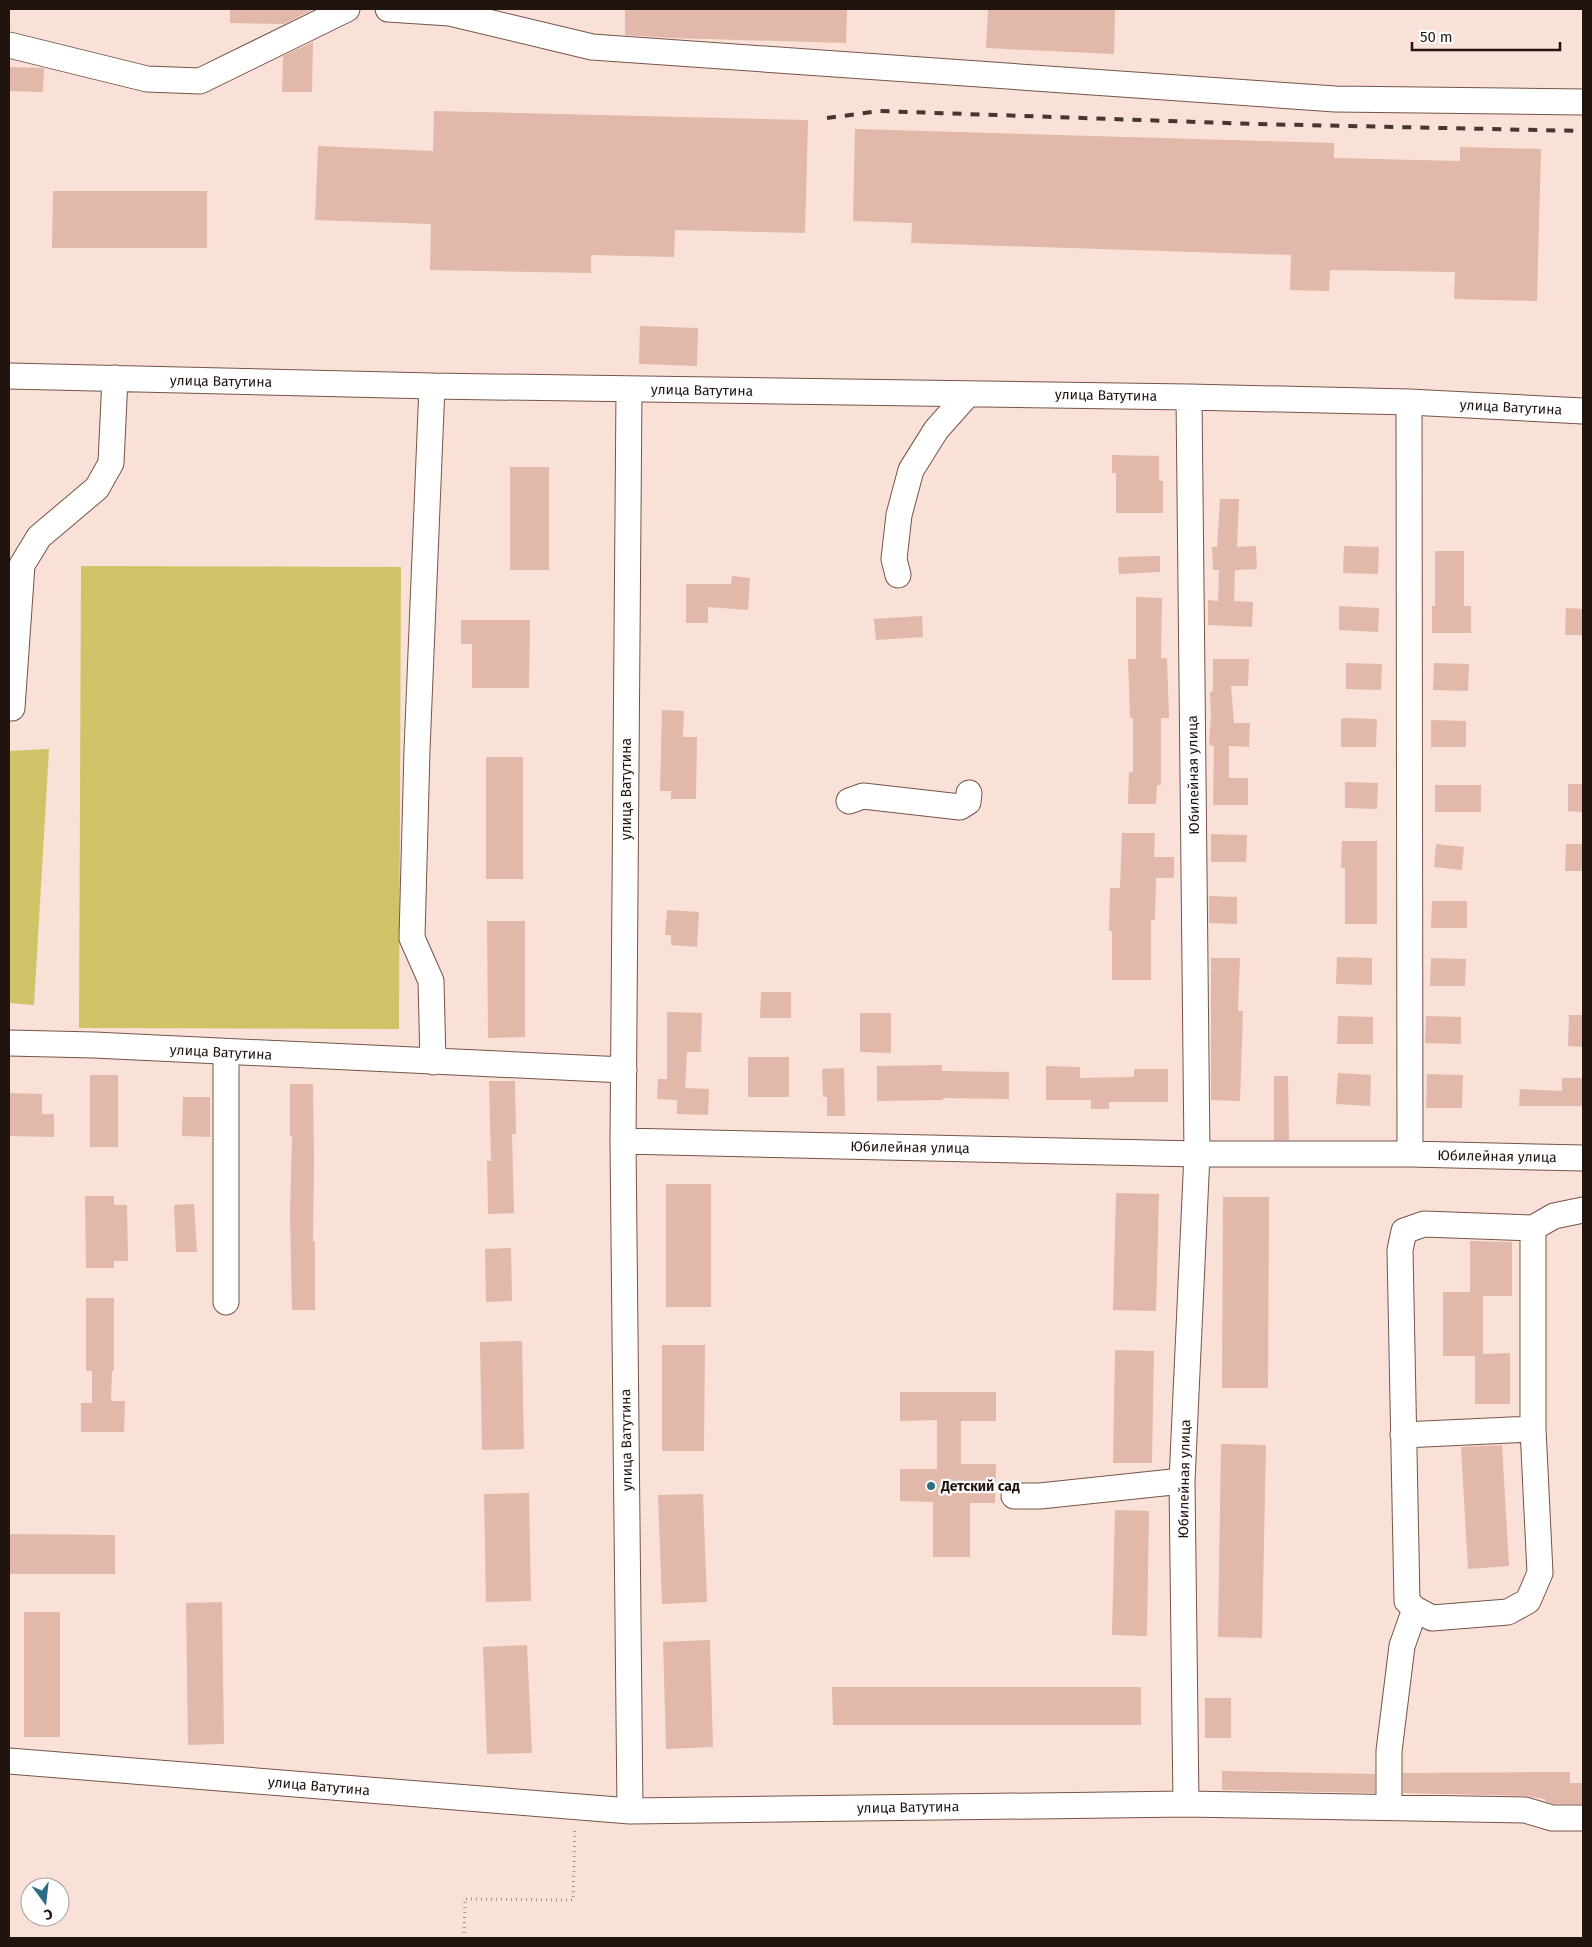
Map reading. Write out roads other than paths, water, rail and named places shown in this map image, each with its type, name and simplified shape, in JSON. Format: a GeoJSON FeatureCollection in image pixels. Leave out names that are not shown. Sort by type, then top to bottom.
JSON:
{"type":"FeatureCollection","features":[{"type":"Feature","properties":{"kind":"street"},"geometry":{"type":"LineString","coordinates":[[9,45],[147,79],[200,81],[346,9]]}},
{"type":"Feature","properties":{"kind":"street"},"geometry":{"type":"LineString","coordinates":[[388,9],[450,14],[592,47],[1335,99],[1583,102]]}},
{"type":"Feature","properties":{"kind":"street","name":"улица Ватутина"},"geometry":{"type":"LineString","coordinates":[[9,376],[432,386],[1189,397],[1409,402],[1583,411]]}},
{"type":"Feature","properties":{"kind":"street"},"geometry":{"type":"LineString","coordinates":[[12,708],[22,565],[38,537],[97,488],[111,463],[115,378]]}},
{"type":"Feature","properties":{"kind":"street"},"geometry":{"type":"LineString","coordinates":[[432,386],[412,938],[431,980],[433,1062]]}},
{"type":"Feature","properties":{"kind":"street","name":"улица Ватутина"},"geometry":{"type":"LineString","coordinates":[[629,389],[623,1141],[630,1811]]}},
{"type":"Feature","properties":{"kind":"street"},"geometry":{"type":"LineString","coordinates":[[898,575],[894,559],[899,515],[911,470],[936,430],[968,394]]}},
{"type":"Feature","properties":{"kind":"street","name":"Юбилейная улица"},"geometry":{"type":"LineString","coordinates":[[1186,1804],[1182,1481],[1198,1154],[1189,397]]}},
{"type":"Feature","properties":{"kind":"street"},"geometry":{"type":"LineString","coordinates":[[1409,402],[1410,1154]]}},
{"type":"Feature","properties":{"kind":"street"},"geometry":{"type":"LineString","coordinates":[[849,801],[863,796],[960,807],[968,802],[969,793]]}},
{"type":"Feature","properties":{"kind":"street","name":"улица Ватутина"},"geometry":{"type":"LineString","coordinates":[[9,1043],[94,1045],[624,1070]]}},
{"type":"Feature","properties":{"kind":"street"},"geometry":{"type":"LineString","coordinates":[[226,1052],[226,1302]]}},
{"type":"Feature","properties":{"kind":"street","name":"Юбилейная улица"},"geometry":{"type":"LineString","coordinates":[[623,1141],[1198,1154],[1410,1154],[1583,1158]]}},
{"type":"Feature","properties":{"kind":"street"},"geometry":{"type":"LineString","coordinates":[[1533,1228],[1533,1430],[1540,1573],[1528,1600],[1508,1612],[1432,1618],[1415,1609],[1407,1601],[1400,1250],[1404,1231],[1424,1224],[1533,1228],[1554,1216],[1583,1210]]}},
{"type":"Feature","properties":{"kind":"street"},"geometry":{"type":"LineString","coordinates":[[1403,1435],[1533,1430]]}},
{"type":"Feature","properties":{"kind":"street"},"geometry":{"type":"LineString","coordinates":[[1014,1496],[1040,1496],[1182,1481]]}},
{"type":"Feature","properties":{"kind":"street"},"geometry":{"type":"LineString","coordinates":[[1389,1807],[1389,1751],[1402,1646],[1415,1609]]}},
{"type":"Feature","properties":{"kind":"street","name":"улица Ватутина"},"geometry":{"type":"LineString","coordinates":[[9,1761],[630,1811],[1186,1804],[1525,1810],[1552,1818],[1583,1818]]}},
{"type":"Feature","properties":{"kind":"railway"},"geometry":{"type":"LineString","coordinates":[[827,118],[880,111],[1256,124],[1583,131]]}},
{"type":"Feature","properties":{"kind":"place","name":"Детский сад"},"geometry":{"type":"Point","coordinates":[931,1486]}}]}
